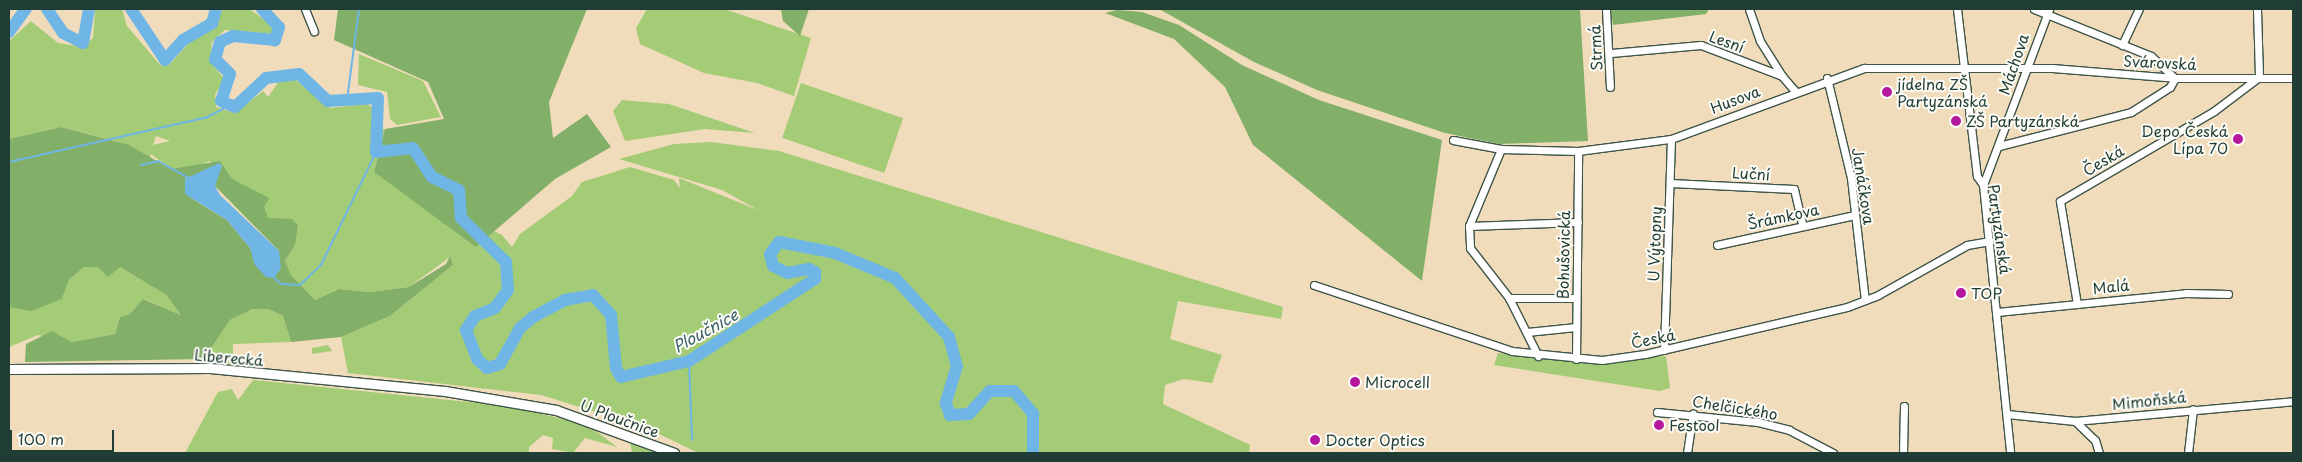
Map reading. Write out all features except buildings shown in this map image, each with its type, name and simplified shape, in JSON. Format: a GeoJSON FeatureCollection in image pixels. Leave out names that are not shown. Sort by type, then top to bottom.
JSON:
{"type":"FeatureCollection","features":[{"type":"Feature","properties":{"kind":"main road","name":"Liberecká"},"geometry":{"type":"LineString","coordinates":[[9,369],[210,368],[445,391],[556,410]]}},
{"type":"Feature","properties":{"kind":"main road","name":"U Ploučnice"},"geometry":{"type":"LineString","coordinates":[[556,410],[674,453]]}},
{"type":"Feature","properties":{"kind":"street"},"geometry":{"type":"LineString","coordinates":[[305,9],[314,31]]}},
{"type":"Feature","properties":{"kind":"street","name":"Strmá"},"geometry":{"type":"LineString","coordinates":[[1606,9],[1611,53],[1610,86]]}},
{"type":"Feature","properties":{"kind":"street"},"geometry":{"type":"LineString","coordinates":[[1750,9],[1760,41],[1782,76]]}},
{"type":"Feature","properties":{"kind":"street","name":"Partyzánská"},"geometry":{"type":"LineString","coordinates":[[1957,9],[1962,66],[1977,176],[1983,185],[1990,241],[2010,453]]}},
{"type":"Feature","properties":{"kind":"street"},"geometry":{"type":"LineString","coordinates":[[1999,146],[2130,112],[2170,86],[2175,78],[2151,56],[2047,12],[2034,9]]}},
{"type":"Feature","properties":{"kind":"street"},"geometry":{"type":"LineString","coordinates":[[2122,45],[2139,9]]}},
{"type":"Feature","properties":{"kind":"street"},"geometry":{"type":"LineString","coordinates":[[2258,9],[2259,77]]}},
{"type":"Feature","properties":{"kind":"street","name":"Máchova"},"geometry":{"type":"LineString","coordinates":[[1983,185],[2047,12]]}},
{"type":"Feature","properties":{"kind":"street","name":"Lesní"},"geometry":{"type":"LineString","coordinates":[[1611,53],[1701,45],[1782,76],[1795,91]]}},
{"type":"Feature","properties":{"kind":"street","name":"Husova"},"geometry":{"type":"LineString","coordinates":[[1454,140],[1501,149],[1578,151],[1671,139],[1827,78],[1864,68],[1962,66],[2026,68]]}},
{"type":"Feature","properties":{"kind":"street","name":"Svárovská"},"geometry":{"type":"LineString","coordinates":[[2026,68],[2175,78],[2293,78]]}},
{"type":"Feature","properties":{"kind":"street","name":"Česká"},"geometry":{"type":"LineString","coordinates":[[2077,304],[2060,201],[2214,111],[2259,77]]}},
{"type":"Feature","properties":{"kind":"street","name":"Janáčkova"},"geometry":{"type":"LineString","coordinates":[[1827,78],[1852,178],[1865,300]]}},
{"type":"Feature","properties":{"kind":"street","name":"U Výtopny"},"geometry":{"type":"LineString","coordinates":[[1664,350],[1671,139]]}},
{"type":"Feature","properties":{"kind":"street"},"geometry":{"type":"LineString","coordinates":[[1501,149],[1468,226],[1470,248],[1509,298],[1538,356]]}},
{"type":"Feature","properties":{"kind":"street","name":"Bohušovická"},"geometry":{"type":"LineString","coordinates":[[1576,359],[1578,151]]}},
{"type":"Feature","properties":{"kind":"street","name":"Luční"},"geometry":{"type":"LineString","coordinates":[[1670,183],[1794,189],[1802,224]]}},
{"type":"Feature","properties":{"kind":"street","name":"Šrámkova"},"geometry":{"type":"LineString","coordinates":[[1716,245],[1802,224],[1856,215]]}},
{"type":"Feature","properties":{"kind":"street"},"geometry":{"type":"LineString","coordinates":[[1468,226],[1578,222]]}},
{"type":"Feature","properties":{"kind":"street","name":"Česká"},"geometry":{"type":"LineString","coordinates":[[1314,285],[1488,345],[1538,356],[1576,359],[1664,350],[1865,300],[1967,245],[1990,241]]}},
{"type":"Feature","properties":{"kind":"street","name":"Malá"},"geometry":{"type":"LineString","coordinates":[[1997,312],[2186,292],[2228,294]]}},
{"type":"Feature","properties":{"kind":"street"},"geometry":{"type":"LineString","coordinates":[[1509,298],[1576,298]]}},
{"type":"Feature","properties":{"kind":"street"},"geometry":{"type":"LineString","coordinates":[[1526,332],[1576,328]]}},
{"type":"Feature","properties":{"kind":"street","name":"Mimoňská"},"geometry":{"type":"LineString","coordinates":[[2007,414],[2075,421],[2293,401]]}},
{"type":"Feature","properties":{"kind":"street"},"geometry":{"type":"LineString","coordinates":[[1903,453],[1904,406]]}},
{"type":"Feature","properties":{"kind":"street"},"geometry":{"type":"LineString","coordinates":[[2188,453],[2193,409]]}},
{"type":"Feature","properties":{"kind":"street","name":"Chelčického"},"geometry":{"type":"LineString","coordinates":[[1657,412],[1693,413],[1789,430],[1832,453]]}},
{"type":"Feature","properties":{"kind":"street"},"geometry":{"type":"LineString","coordinates":[[1687,453],[1693,413]]}},
{"type":"Feature","properties":{"kind":"street"},"geometry":{"type":"LineString","coordinates":[[2075,421],[2095,440],[2099,453]]}},
{"type":"Feature","properties":{"kind":"green space"},"geometry":{"type":"Polygon","coordinates":[[[95,9],[122,9],[127,26],[160,65],[171,63],[195,36],[215,28],[220,9],[249,9],[271,24],[274,34],[225,30],[212,42],[210,61],[225,80],[215,94],[216,107],[235,113],[263,91],[268,97],[279,81],[292,77],[330,108],[366,104],[374,108],[374,130],[385,129],[374,172],[502,235],[512,247],[520,234],[572,196],[582,182],[630,167],[674,180],[680,188],[679,178],[758,210],[722,190],[619,159],[674,144],[711,142],[779,151],[1283,307],[1281,319],[1178,301],[1170,339],[1222,355],[1212,383],[1184,379],[1165,385],[1163,404],[1250,445],[1249,453],[698,453],[647,428],[541,395],[348,373],[341,337],[390,316],[453,265],[450,257],[409,287],[369,292],[339,289],[315,300],[291,275],[285,261],[295,245],[261,230],[210,161],[190,169],[171,169],[151,154],[149,160],[115,141],[61,127],[9,139],[9,41],[31,21],[58,43],[83,47],[93,38],[95,9]],[[156,136],[153,145],[170,141],[156,136]]]}},
{"type":"Feature","properties":{"kind":"green space"},"geometry":{"type":"Polygon","coordinates":[[[338,9],[587,9],[549,102],[553,138],[587,114],[611,147],[555,179],[476,247],[374,172],[385,129],[444,119],[428,82],[334,40],[338,9]]]}},
{"type":"Feature","properties":{"kind":"green space"},"geometry":{"type":"Polygon","coordinates":[[[647,9],[724,9],[811,38],[794,96],[757,83],[704,73],[640,44],[636,28],[647,9]]]}},
{"type":"Feature","properties":{"kind":"green space"},"geometry":{"type":"Polygon","coordinates":[[[781,9],[809,9],[800,36],[783,21],[781,9]]]}},
{"type":"Feature","properties":{"kind":"green space"},"geometry":{"type":"Polygon","coordinates":[[[1159,9],[1580,9],[1588,141],[1499,144],[1445,133],[1317,90],[1254,62],[1159,9]]]}},
{"type":"Feature","properties":{"kind":"green space"},"geometry":{"type":"Polygon","coordinates":[[[1611,9],[1709,9],[1706,14],[1613,25],[1611,9]]]}},
{"type":"Feature","properties":{"kind":"green space"},"geometry":{"type":"Polygon","coordinates":[[[1117,10],[1142,12],[1179,25],[1242,65],[1319,100],[1442,140],[1422,281],[1253,145],[1225,87],[1174,39],[1105,13],[1117,10]]]}},
{"type":"Feature","properties":{"kind":"green space"},"geometry":{"type":"Polygon","coordinates":[[[359,54],[423,81],[441,117],[397,125],[390,119],[387,92],[358,85],[359,54]]]}},
{"type":"Feature","properties":{"kind":"green space"},"geometry":{"type":"Polygon","coordinates":[[[801,83],[903,118],[884,173],[782,138],[801,83]]]}},
{"type":"Feature","properties":{"kind":"green space"},"geometry":{"type":"Polygon","coordinates":[[[622,100],[669,104],[755,133],[705,129],[625,141],[613,111],[622,100]]]}},
{"type":"Feature","properties":{"kind":"green space"},"geometry":{"type":"Polygon","coordinates":[[[61,127],[129,145],[171,169],[220,161],[232,179],[269,198],[264,207],[268,218],[292,219],[298,225],[295,245],[285,261],[291,275],[315,300],[339,289],[369,292],[409,287],[446,264],[450,256],[453,265],[390,316],[341,337],[291,342],[283,316],[268,309],[253,309],[230,320],[204,359],[25,362],[26,344],[52,331],[71,342],[115,334],[120,317],[130,314],[143,299],[181,315],[166,295],[120,267],[108,277],[98,267],[84,267],[69,280],[62,299],[31,311],[9,307],[9,139],[61,127]],[[191,176],[185,179],[191,198],[227,220],[250,248],[256,265],[279,251],[215,186],[191,176]]]}},
{"type":"Feature","properties":{"kind":"green space"},"geometry":{"type":"Polygon","coordinates":[[[84,267],[120,267],[166,295],[181,315],[144,299],[130,314],[120,317],[115,334],[71,342],[38,335],[9,347],[9,307],[62,299],[69,280],[84,267]]]}},
{"type":"Feature","properties":{"kind":"green space"},"geometry":{"type":"Polygon","coordinates":[[[253,309],[268,309],[283,316],[291,342],[233,344],[233,364],[204,359],[230,320],[253,309]]]}},
{"type":"Feature","properties":{"kind":"green space"},"geometry":{"type":"Polygon","coordinates":[[[328,345],[332,351],[312,354],[312,348],[328,345]]]}},
{"type":"Feature","properties":{"kind":"green space"},"geometry":{"type":"Polygon","coordinates":[[[1498,353],[1593,363],[1666,356],[1670,388],[1660,391],[1494,365],[1498,353]]]}},
{"type":"Feature","properties":{"kind":"green space"},"geometry":{"type":"Polygon","coordinates":[[[253,380],[508,406],[588,425],[617,447],[585,438],[573,453],[552,449],[553,438],[543,435],[529,447],[529,453],[185,453],[218,392],[232,389],[238,400],[253,380]]]}},
{"type":"Feature","properties":{"kind":"green space"},"geometry":{"type":"Polygon","coordinates":[[[630,441],[659,453],[632,453],[630,441]]]}},
{"type":"Feature","properties":{"kind":"water"},"geometry":{"type":"Polygon","coordinates":[[[219,163],[222,166],[215,186],[220,195],[279,251],[281,268],[274,278],[266,277],[255,265],[250,248],[227,220],[185,194],[185,179],[219,163]]]}},
{"type":"Feature","properties":{"kind":"waterway","name":"Ploučnice"},"geometry":{"type":"LineString","coordinates":[[9,32],[26,9]]}},
{"type":"Feature","properties":{"kind":"waterway","name":"Ploučnice"},"geometry":{"type":"LineString","coordinates":[[47,9],[63,33],[83,43],[89,9]]}},
{"type":"Feature","properties":{"kind":"waterway","name":"Ploučnice"},"geometry":{"type":"LineString","coordinates":[[131,9],[165,60],[183,40],[212,23],[216,9]]}},
{"type":"Feature","properties":{"kind":"waterway","name":"Ploučnice"},"geometry":{"type":"LineString","coordinates":[[262,9],[279,27],[275,40],[233,36],[220,42],[215,59],[230,74],[221,101],[235,107],[266,78],[299,74],[328,101],[378,98],[376,152],[413,148],[432,177],[459,190],[461,218],[506,262],[508,290],[495,308],[475,316],[466,330],[477,359],[487,368],[500,364],[520,328],[533,317],[565,300],[593,295],[611,315],[616,368],[621,377],[689,361],[815,279],[815,272],[809,269],[787,273],[773,266],[770,254],[779,242],[835,253],[895,278],[949,337],[957,366],[946,403],[950,415],[969,414],[990,391],[1014,391],[1033,414],[1033,453]]}},
{"type":"Feature","properties":{"kind":"waterway"},"geometry":{"type":"LineString","coordinates":[[347,100],[359,9]]}},
{"type":"Feature","properties":{"kind":"waterway"},"geometry":{"type":"LineString","coordinates":[[9,162],[205,118],[230,105]]}},
{"type":"Feature","properties":{"kind":"waterway"},"geometry":{"type":"LineString","coordinates":[[273,277],[281,284],[300,285],[321,265],[376,152]]}},
{"type":"Feature","properties":{"kind":"waterway"},"geometry":{"type":"LineString","coordinates":[[141,165],[158,161],[189,178]]}},
{"type":"Feature","properties":{"kind":"waterway"},"geometry":{"type":"LineString","coordinates":[[689,361],[692,440]]}},
{"type":"Feature","properties":{"kind":"place","name":"jídelna ZŠ Partyzánská"},"geometry":{"type":"Point","coordinates":[1887,92]}},
{"type":"Feature","properties":{"kind":"place","name":"ZŠ Partyzánská"},"geometry":{"type":"Point","coordinates":[1956,121]}},
{"type":"Feature","properties":{"kind":"place","name":"Depo Česká Lípa 70"},"geometry":{"type":"Point","coordinates":[2238,139]}},
{"type":"Feature","properties":{"kind":"place","name":"TOP"},"geometry":{"type":"Point","coordinates":[1961,293]}},
{"type":"Feature","properties":{"kind":"place","name":"Microcell"},"geometry":{"type":"Point","coordinates":[1355,382]}},
{"type":"Feature","properties":{"kind":"place","name":"Festool"},"geometry":{"type":"Point","coordinates":[1659,425]}},
{"type":"Feature","properties":{"kind":"place","name":"Docter Optics"},"geometry":{"type":"Point","coordinates":[1315,440]}}]}
